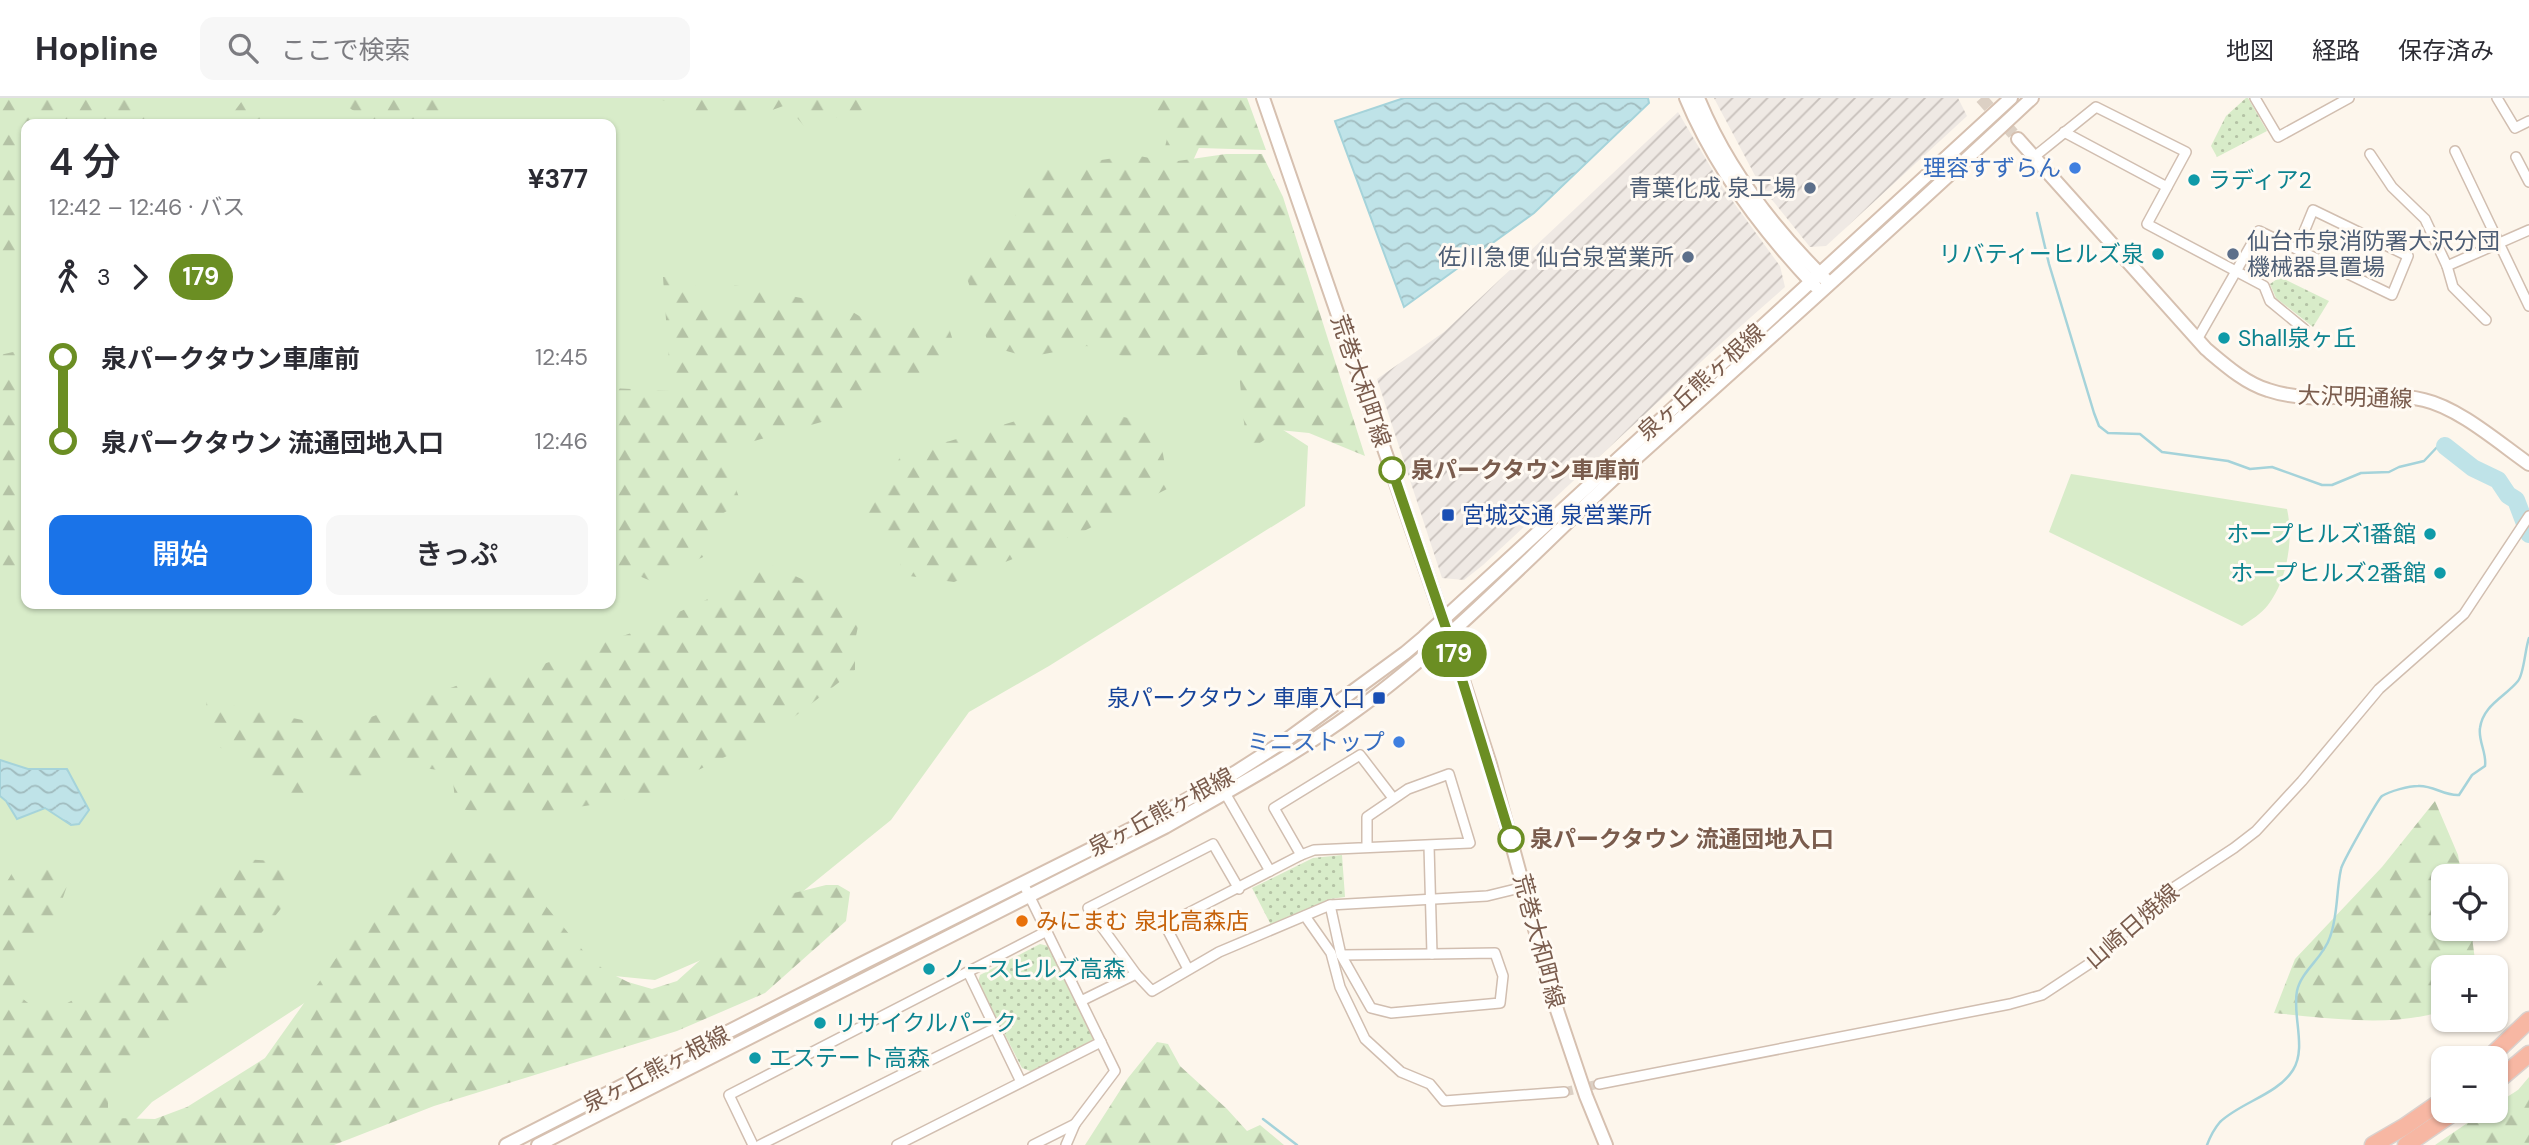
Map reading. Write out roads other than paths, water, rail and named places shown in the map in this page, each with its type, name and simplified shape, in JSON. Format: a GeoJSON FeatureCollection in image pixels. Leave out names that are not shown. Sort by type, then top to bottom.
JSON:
{"type":"FeatureCollection","features":[{"type":"Feature","properties":{"kind":"highway"},"geometry":{"type":"LineString","coordinates":[[2502,1046],[2529,1020]]}},
{"type":"Feature","properties":{"kind":"highway"},"geometry":{"type":"LineString","coordinates":[[2508,1051],[2529,1033]]}},
{"type":"Feature","properties":{"kind":"highway"},"geometry":{"type":"LineString","coordinates":[[2508,1072],[2529,1054]]}},
{"type":"Feature","properties":{"kind":"highway"},"geometry":{"type":"LineString","coordinates":[[2373,1145],[2431,1108]]}},
{"type":"Feature","properties":{"kind":"highway"},"geometry":{"type":"LineString","coordinates":[[2406,1145],[2438,1123]]}},
{"type":"Feature","properties":{"kind":"main road","name":"荒巻大和町線"},"geometry":{"type":"LineString","coordinates":[[1264,98],[1448,634],[1490,764],[1557,1010],[1606,1145]]}},
{"type":"Feature","properties":{"kind":"main road"},"geometry":{"type":"LineString","coordinates":[[1686,98],[1727,174],[1764,227],[1820,283]]}},
{"type":"Feature","properties":{"kind":"main road"},"geometry":{"type":"LineString","coordinates":[[1698,98],[1728,158],[1773,223],[1820,283]]}},
{"type":"Feature","properties":{"kind":"main road","name":"泉ヶ丘熊ヶ根線"},"geometry":{"type":"LineString","coordinates":[[538,1145],[560,1140],[1165,827],[1298,750],[1348,717],[1448,634],[1628,467],[2011,98]]}},
{"type":"Feature","properties":{"kind":"main road","name":"泉ヶ丘熊ヶ根線"},"geometry":{"type":"LineString","coordinates":[[506,1145],[1161,814],[1236,772],[1289,738],[1405,653],[1527,540],[2032,98]]}},
{"type":"Feature","properties":{"kind":"main road","name":"大沢明通線"},"geometry":{"type":"LineString","coordinates":[[2018,139],[2206,349],[2234,372],[2267,390],[2298,397],[2397,395],[2427,401],[2452,411],[2529,464]]}},
{"type":"Feature","properties":{"kind":"main road"},"geometry":{"type":"LineString","coordinates":[[551,1122],[560,1140]]}},
{"type":"Feature","properties":{"kind":"street"},"geometry":{"type":"LineString","coordinates":[[2255,98],[2277,137],[2349,98]]}},
{"type":"Feature","properties":{"kind":"street"},"geometry":{"type":"LineString","coordinates":[[2497,98],[2515,128],[2529,121]]}},
{"type":"Feature","properties":{"kind":"street"},"geometry":{"type":"LineString","coordinates":[[2034,157],[2096,107],[2186,152],[2147,224],[2264,286],[2270,301],[2304,329]]}},
{"type":"Feature","properties":{"kind":"street"},"geometry":{"type":"LineString","coordinates":[[2064,132],[2167,187]]}},
{"type":"Feature","properties":{"kind":"street"},"geometry":{"type":"LineString","coordinates":[[2455,151],[2501,242],[2529,306]]}},
{"type":"Feature","properties":{"kind":"street"},"geometry":{"type":"LineString","coordinates":[[2370,154],[2392,187],[2425,219],[2447,266],[2453,288],[2486,320]]}},
{"type":"Feature","properties":{"kind":"street"},"geometry":{"type":"LineString","coordinates":[[2516,157],[2529,182]]}},
{"type":"Feature","properties":{"kind":"street"},"geometry":{"type":"LineString","coordinates":[[2198,338],[2259,231],[2392,295],[2408,256],[2314,210],[2297,249]]}},
{"type":"Feature","properties":{"kind":"street"},"geometry":{"type":"LineString","coordinates":[[2447,266],[2529,230]]}},
{"type":"Feature","properties":{"kind":"street","name":"山崎日焼線"},"geometry":{"type":"LineString","coordinates":[[1600,1084],[1970,1012],[2042,995],[2101,957],[2147,909],[2256,831],[2379,689],[2464,614],[2529,516]]}},
{"type":"Feature","properties":{"kind":"street"},"geometry":{"type":"LineString","coordinates":[[1301,855],[1274,808],[1360,755],[1393,798]]}},
{"type":"Feature","properties":{"kind":"street"},"geometry":{"type":"LineString","coordinates":[[1188,969],[1165,925],[1301,855],[1314,850],[1470,843],[1448,774],[1408,789],[1367,817],[1367,847]]}},
{"type":"Feature","properties":{"kind":"street"},"geometry":{"type":"LineString","coordinates":[[1225,793],[1270,871]]}},
{"type":"Feature","properties":{"kind":"street"},"geometry":{"type":"LineString","coordinates":[[1239,889],[1213,844],[1088,908],[1136,974],[1152,991],[1219,952],[1330,905],[1487,896],[1524,887]]}},
{"type":"Feature","properties":{"kind":"street"},"geometry":{"type":"LineString","coordinates":[[1429,846],[1432,954]]}},
{"type":"Feature","properties":{"kind":"street"},"geometry":{"type":"LineString","coordinates":[[1023,883],[1115,1071],[1075,1124],[1066,1145]]}},
{"type":"Feature","properties":{"kind":"street"},"geometry":{"type":"LineString","coordinates":[[1330,905],[1341,955],[1371,1008],[1391,1013],[1500,1003],[1503,976],[1495,953],[1341,955]]}},
{"type":"Feature","properties":{"kind":"street"},"geometry":{"type":"LineString","coordinates":[[1305,916],[1331,953],[1340,987],[1364,1039],[1401,1072],[1430,1084],[1444,1101],[1564,1092]]}},
{"type":"Feature","properties":{"kind":"street"},"geometry":{"type":"LineString","coordinates":[[753,1145],[729,1095],[1047,932]]}},
{"type":"Feature","properties":{"kind":"street"},"geometry":{"type":"LineString","coordinates":[[968,972],[1021,1082]]}},
{"type":"Feature","properties":{"kind":"street"},"geometry":{"type":"LineString","coordinates":[[1081,1001],[1136,974]]}},
{"type":"Feature","properties":{"kind":"street"},"geometry":{"type":"LineString","coordinates":[[760,1145],[995,1028]]}},
{"type":"Feature","properties":{"kind":"street"},"geometry":{"type":"LineString","coordinates":[[897,1145],[1101,1042]]}},
{"type":"Feature","properties":{"kind":"street"},"geometry":{"type":"LineString","coordinates":[[1033,1145],[1075,1124]]}},
{"type":"Feature","properties":{"kind":"water"},"geometry":{"type":"Polygon","coordinates":[[[1404,98],[1648,98],[1649,103],[1534,213],[1404,307],[1335,121],[1404,98]]]}},
{"type":"Feature","properties":{"kind":"water"},"geometry":{"type":"Polygon","coordinates":[[[0,760],[28,769],[67,769],[89,810],[79,824],[71,825],[45,808],[17,819],[0,796],[0,760]]]}},
{"type":"Feature","properties":{"kind":"waterway"},"geometry":{"type":"LineString","coordinates":[[2037,213],[2049,264],[2094,413],[2099,426],[2108,433],[2140,434],[2162,452],[2228,461],[2250,469],[2272,467],[2322,485],[2332,485],[2361,473],[2389,472],[2424,461],[2440,444],[2445,446]]}},
{"type":"Feature","properties":{"kind":"waterway"},"geometry":{"type":"LineString","coordinates":[[2445,446],[2473,468],[2498,480],[2508,495],[2516,500],[2529,534]]}},
{"type":"Feature","properties":{"kind":"waterway"},"geometry":{"type":"LineString","coordinates":[[2207,1145],[2220,1122],[2278,1086],[2293,1070],[2299,1052],[2296,1010],[2299,984],[2327,944],[2333,929],[2341,869],[2379,800],[2390,792],[2414,786],[2459,795],[2472,775],[2485,766],[2480,733],[2482,720],[2490,707],[2520,678],[2529,638]]}},
{"type":"Feature","properties":{"kind":"waterway"},"geometry":{"type":"LineString","coordinates":[[1263,1119],[1297,1145]]}},
{"type":"Feature","properties":{"kind":"tunnel"},"geometry":{"type":"LineString","coordinates":[[1981,98],[2018,139]]}},
{"type":"Feature","properties":{"kind":"tunnel"},"geometry":{"type":"LineString","coordinates":[[1564,1092],[1599,1084]]}},
{"type":"Feature","properties":{"kind":"place","name":"理容すずらん"},"geometry":{"type":"Point","coordinates":[2075,168]}},
{"type":"Feature","properties":{"kind":"place","name":"ラディア2"},"geometry":{"type":"Point","coordinates":[2194,180]}},
{"type":"Feature","properties":{"kind":"place","name":"青葉化成 泉工場"},"geometry":{"type":"Point","coordinates":[1810,188]}},
{"type":"Feature","properties":{"kind":"place","name":"リバティーヒルズ泉"},"geometry":{"type":"Point","coordinates":[2158,254]}},
{"type":"Feature","properties":{"kind":"place","name":"仙台市泉消防署大沢分団 機械器具置場"},"geometry":{"type":"Point","coordinates":[2233,254]}},
{"type":"Feature","properties":{"kind":"place","name":"佐川急便 仙台泉営業所"},"geometry":{"type":"Point","coordinates":[1688,257]}},
{"type":"Feature","properties":{"kind":"place","name":"Shall泉ヶ丘"},"geometry":{"type":"Point","coordinates":[2224,338]}},
{"type":"Feature","properties":{"kind":"place","name":"泉パークタウン車庫前"},"geometry":{"type":"Point","coordinates":[1392,470]}},
{"type":"Feature","properties":{"kind":"place","name":"宮城交通 泉営業所"},"geometry":{"type":"Point","coordinates":[1448,515]}},
{"type":"Feature","properties":{"kind":"place","name":"ホープヒルズ1番館"},"geometry":{"type":"Point","coordinates":[2430,534]}},
{"type":"Feature","properties":{"kind":"place","name":"ホープヒルズ2番館"},"geometry":{"type":"Point","coordinates":[2440,573]}},
{"type":"Feature","properties":{"kind":"place","name":"泉パークタウン 車庫入口"},"geometry":{"type":"Point","coordinates":[1379,698]}},
{"type":"Feature","properties":{"kind":"place","name":"ミニストップ"},"geometry":{"type":"Point","coordinates":[1399,742]}},
{"type":"Feature","properties":{"kind":"place","name":"泉パークタウン 流通団地入口"},"geometry":{"type":"Point","coordinates":[1511,839]}},
{"type":"Feature","properties":{"kind":"place","name":"みにまむ 泉北高森店"},"geometry":{"type":"Point","coordinates":[1022,921]}},
{"type":"Feature","properties":{"kind":"place","name":"ノースヒルズ高森"},"geometry":{"type":"Point","coordinates":[929,969]}},
{"type":"Feature","properties":{"kind":"place","name":"リサイクルパーク"},"geometry":{"type":"Point","coordinates":[820,1023]}},
{"type":"Feature","properties":{"kind":"place","name":"エステート高森"},"geometry":{"type":"Point","coordinates":[755,1058]}}]}
